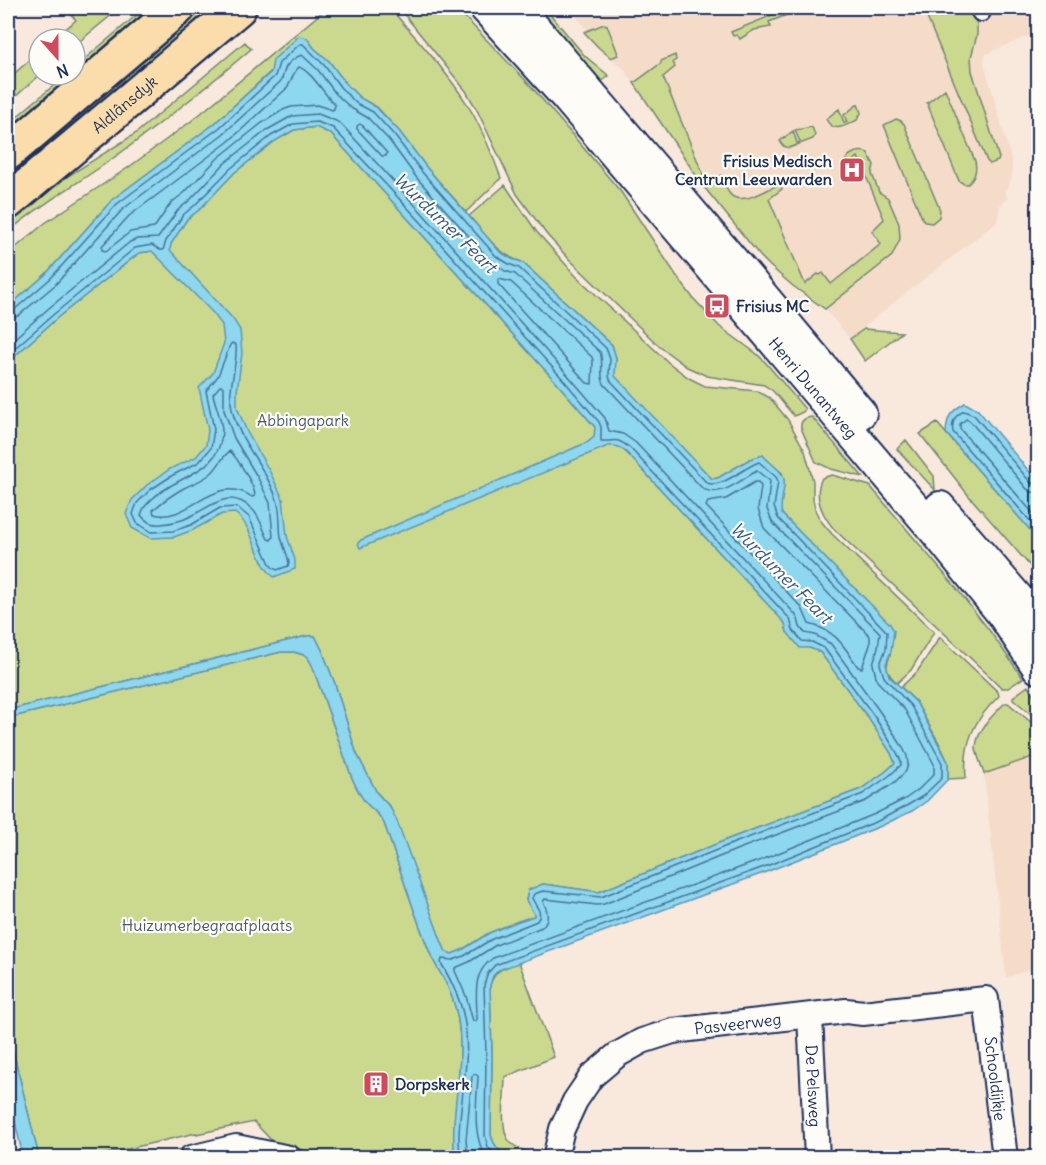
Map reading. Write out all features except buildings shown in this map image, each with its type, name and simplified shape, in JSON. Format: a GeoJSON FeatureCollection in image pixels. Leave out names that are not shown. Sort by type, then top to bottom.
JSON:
{"type":"FeatureCollection","features":[{"type":"Feature","properties":{"kind":"main road"},"geometry":{"type":"LineString","coordinates":[[8,153],[178,8]]}},
{"type":"Feature","properties":{"kind":"main road","name":"Aldlânsdyk"},"geometry":{"type":"LineString","coordinates":[[8,202],[239,8]]}},
{"type":"Feature","properties":{"kind":"street","name":"Henri Dunantweg"},"geometry":{"type":"LineString","coordinates":[[485,8],[566,98],[938,534],[1002,614],[1038,668]]}},
{"type":"Feature","properties":{"kind":"street","name":"Henri Dunantweg"},"geometry":{"type":"LineString","coordinates":[[518,8],[575,72],[658,174],[767,299],[912,475],[1038,621]]}},
{"type":"Feature","properties":{"kind":"street","name":"Pasveerweg"},"geometry":{"type":"LineString","coordinates":[[555,1158],[562,1129],[574,1101],[592,1076],[616,1055],[642,1041],[673,1031],[846,1011],[863,1013],[986,999]]}},
{"type":"Feature","properties":{"kind":"street","name":"Schooldijkje"},"geometry":{"type":"LineString","coordinates":[[986,999],[1005,1158]]}},
{"type":"Feature","properties":{"kind":"street","name":"De Pelsweg"},"geometry":{"type":"LineString","coordinates":[[810,1016],[818,1158]]}},
{"type":"Feature","properties":{"kind":"street"},"geometry":{"type":"LineString","coordinates":[[191,1158],[236,1147],[289,1158]]}},
{"type":"Feature","properties":{"kind":"shaded area","name":"Frisius Medisch Centrum Leeuwarden"},"geometry":{"type":"Polygon","coordinates":[[[569,8],[1038,8],[1038,32],[986,54],[984,59],[1012,162],[1012,177],[1004,191],[1008,198],[1000,206],[997,222],[850,339],[825,309],[793,286],[760,256],[704,187],[623,68],[611,58],[569,8]]]}},
{"type":"Feature","properties":{"kind":"shaded area"},"geometry":{"type":"Polygon","coordinates":[[[1038,755],[1038,966],[1006,978],[984,774],[1038,755]]]}},
{"type":"Feature","properties":{"kind":"green space"},"geometry":{"type":"Polygon","coordinates":[[[65,8],[120,8],[87,35],[87,27],[68,27],[76,20],[65,8]]]}},
{"type":"Feature","properties":{"kind":"green space"},"geometry":{"type":"Polygon","coordinates":[[[145,8],[161,8],[87,70],[87,57],[145,8]]]}},
{"type":"Feature","properties":{"kind":"green space"},"geometry":{"type":"Polygon","coordinates":[[[197,8],[208,8],[139,77],[8,188],[8,168],[197,8]]]}},
{"type":"Feature","properties":{"kind":"green space"},"geometry":{"type":"Polygon","coordinates":[[[327,8],[390,8],[455,86],[481,129],[501,178],[466,212],[427,168],[399,131],[377,107],[360,98],[346,84],[329,61],[314,48],[307,38],[214,124],[113,199],[45,275],[8,307],[8,254],[45,223],[129,167],[194,119],[327,8]]]}},
{"type":"Feature","properties":{"kind":"green space"},"geometry":{"type":"Polygon","coordinates":[[[399,8],[456,8],[530,85],[621,192],[693,298],[719,326],[766,363],[805,409],[803,412],[794,416],[773,391],[764,385],[707,376],[687,367],[660,347],[569,259],[547,235],[517,194],[466,91],[399,8]]]}},
{"type":"Feature","properties":{"kind":"green space"},"geometry":{"type":"Polygon","coordinates":[[[537,8],[545,8],[585,56],[609,76],[601,82],[537,8]]]}},
{"type":"Feature","properties":{"kind":"green space"},"geometry":{"type":"Polygon","coordinates":[[[790,8],[804,8],[769,22],[771,27],[754,30],[740,39],[737,35],[733,36],[731,32],[790,8]]]}},
{"type":"Feature","properties":{"kind":"green space"},"geometry":{"type":"Polygon","coordinates":[[[923,8],[936,8],[940,17],[960,8],[970,8],[977,24],[977,35],[971,57],[972,71],[998,161],[990,164],[987,161],[923,8]]]}},
{"type":"Feature","properties":{"kind":"green space"},"geometry":{"type":"Polygon","coordinates":[[[604,24],[607,25],[618,55],[611,58],[584,32],[604,24]]]}},
{"type":"Feature","properties":{"kind":"green space"},"geometry":{"type":"Polygon","coordinates":[[[245,42],[251,49],[178,109],[8,232],[8,218],[38,195],[135,134],[245,42]]]}},
{"type":"Feature","properties":{"kind":"green space"},"geometry":{"type":"Polygon","coordinates":[[[675,55],[676,60],[673,62],[675,67],[663,77],[707,184],[721,175],[729,193],[739,198],[759,194],[777,185],[781,186],[782,189],[769,199],[805,284],[823,273],[831,284],[881,244],[872,231],[884,219],[858,157],[846,167],[846,159],[852,154],[868,153],[874,165],[872,174],[879,192],[888,198],[899,224],[900,239],[892,256],[825,309],[771,267],[704,187],[634,83],[661,61],[675,55]]]}},
{"type":"Feature","properties":{"kind":"green space"},"geometry":{"type":"Polygon","coordinates":[[[27,62],[27,86],[8,103],[8,79],[27,62]]]}},
{"type":"Feature","properties":{"kind":"green space"},"geometry":{"type":"Polygon","coordinates":[[[52,87],[67,87],[8,136],[8,124],[52,87]]]}},
{"type":"Feature","properties":{"kind":"green space"},"geometry":{"type":"Polygon","coordinates":[[[945,89],[975,161],[975,174],[968,184],[959,181],[927,103],[945,89]]]}},
{"type":"Feature","properties":{"kind":"green space"},"geometry":{"type":"Polygon","coordinates":[[[858,104],[861,113],[857,120],[836,127],[829,124],[826,119],[839,109],[844,123],[847,122],[844,115],[858,104]]]}},
{"type":"Feature","properties":{"kind":"green space"},"geometry":{"type":"Polygon","coordinates":[[[896,119],[904,124],[940,210],[939,217],[932,223],[925,222],[922,218],[884,125],[896,119]]]}},
{"type":"Feature","properties":{"kind":"green space","name":"Abbingapark"},"geometry":{"type":"Polygon","coordinates":[[[316,127],[331,134],[595,427],[614,445],[626,452],[785,623],[787,632],[820,652],[891,753],[895,763],[885,772],[861,789],[731,838],[599,892],[543,884],[529,890],[526,900],[534,916],[489,933],[452,954],[446,952],[442,943],[390,807],[377,793],[356,752],[335,684],[315,636],[307,636],[8,710],[8,362],[57,318],[139,253],[152,251],[161,259],[187,219],[199,210],[234,173],[275,141],[294,130],[316,127]]]}},
{"type":"Feature","properties":{"kind":"green space"},"geometry":{"type":"Polygon","coordinates":[[[812,127],[815,135],[813,139],[789,148],[783,146],[780,141],[793,131],[797,143],[800,142],[795,130],[812,127]]]}},
{"type":"Feature","properties":{"kind":"green space"},"geometry":{"type":"Polygon","coordinates":[[[505,185],[536,231],[576,276],[669,363],[689,378],[705,386],[757,391],[770,398],[788,420],[805,451],[813,481],[813,500],[821,521],[934,632],[911,670],[897,683],[887,669],[891,645],[889,624],[782,514],[780,508],[784,481],[782,473],[769,462],[750,459],[718,478],[712,479],[614,376],[616,358],[612,345],[522,262],[513,259],[499,249],[469,216],[505,185]]]}},
{"type":"Feature","properties":{"kind":"green space"},"geometry":{"type":"Polygon","coordinates":[[[864,329],[902,332],[865,361],[850,339],[864,329]]]}},
{"type":"Feature","properties":{"kind":"green space"},"geometry":{"type":"Polygon","coordinates":[[[812,417],[863,477],[831,469],[816,462],[801,428],[804,420],[812,417]]]}},
{"type":"Feature","properties":{"kind":"green space"},"geometry":{"type":"Polygon","coordinates":[[[937,423],[1038,539],[1038,575],[969,496],[920,434],[937,423]]]}},
{"type":"Feature","properties":{"kind":"green space"},"geometry":{"type":"Polygon","coordinates":[[[906,440],[934,476],[935,490],[897,449],[906,440]]]}},
{"type":"Feature","properties":{"kind":"green space"},"geometry":{"type":"Polygon","coordinates":[[[832,475],[870,486],[953,584],[1023,678],[1008,688],[1002,688],[833,528],[818,498],[822,478],[832,475]]]}},
{"type":"Feature","properties":{"kind":"green space"},"geometry":{"type":"Polygon","coordinates":[[[940,637],[998,692],[999,696],[983,714],[972,732],[966,753],[966,778],[948,779],[948,762],[938,741],[916,702],[901,687],[917,672],[940,637]]]}},
{"type":"Feature","properties":{"kind":"green space","name":"Huizumerbegraafplaats"},"geometry":{"type":"Polygon","coordinates":[[[281,652],[294,652],[307,656],[312,665],[352,778],[362,798],[384,823],[430,953],[453,1000],[460,1037],[454,1123],[455,1157],[330,1157],[273,1142],[254,1122],[93,1157],[39,1157],[8,1030],[8,718],[281,652]]]}},
{"type":"Feature","properties":{"kind":"green space"},"geometry":{"type":"Polygon","coordinates":[[[1028,686],[1038,702],[1038,720],[1013,699],[1028,686]]]}},
{"type":"Feature","properties":{"kind":"green space"},"geometry":{"type":"Polygon","coordinates":[[[1005,703],[1008,703],[1038,728],[1038,755],[984,774],[976,750],[979,734],[1005,703]]]}},
{"type":"Feature","properties":{"kind":"green space"},"geometry":{"type":"Polygon","coordinates":[[[519,962],[554,1057],[505,1077],[504,1121],[507,1137],[513,1145],[540,1157],[516,1157],[504,1154],[498,1150],[491,1135],[490,985],[498,972],[519,962]]]}},
{"type":"Feature","properties":{"kind":"water","name":"Wurdumer Feart"},"geometry":{"type":"Polygon","coordinates":[[[299,36],[307,38],[314,48],[329,61],[346,84],[360,98],[376,107],[399,131],[427,168],[500,252],[522,262],[612,345],[616,358],[615,376],[712,479],[718,478],[750,459],[763,455],[779,470],[784,480],[782,514],[890,624],[894,631],[886,664],[889,676],[916,702],[948,762],[948,779],[927,801],[881,826],[766,872],[499,970],[493,976],[490,985],[491,1135],[497,1148],[509,1157],[455,1157],[454,1123],[460,1037],[455,1005],[430,953],[384,823],[362,798],[352,778],[307,656],[294,652],[281,652],[8,718],[8,710],[307,636],[315,636],[335,684],[356,752],[377,793],[390,807],[397,821],[442,943],[446,952],[452,954],[489,933],[534,916],[526,900],[528,890],[543,884],[599,892],[731,838],[861,789],[895,763],[869,719],[820,652],[810,648],[800,648],[787,632],[785,623],[626,452],[617,447],[608,446],[360,548],[358,543],[361,540],[588,442],[594,437],[595,427],[331,134],[316,127],[294,130],[275,141],[234,173],[199,210],[187,219],[171,244],[170,250],[233,319],[240,330],[242,353],[237,407],[247,432],[283,499],[287,536],[295,560],[295,569],[274,577],[262,562],[247,527],[235,513],[222,514],[193,530],[174,537],[150,538],[132,528],[126,514],[132,500],[147,485],[170,469],[196,457],[206,445],[208,430],[199,388],[213,373],[224,343],[222,325],[152,251],[139,253],[57,318],[8,362],[8,307],[45,275],[113,199],[214,124],[271,72],[273,60],[299,36]]]}},
{"type":"Feature","properties":{"kind":"water"},"geometry":{"type":"Polygon","coordinates":[[[965,403],[978,410],[1038,482],[1038,539],[946,433],[950,415],[965,403]]]}},
{"type":"Feature","properties":{"kind":"water"},"geometry":{"type":"Polygon","coordinates":[[[8,1030],[39,1157],[23,1157],[8,1091],[8,1030]]]}},
{"type":"Feature","properties":{"kind":"place","name":"Frisius Medisch Centrum Leeuwarden"},"geometry":{"type":"Point","coordinates":[852,170]}},
{"type":"Feature","properties":{"kind":"place","name":"Frisius MC"},"geometry":{"type":"Point","coordinates":[717,306]}},
{"type":"Feature","properties":{"kind":"place","name":"Dorpskerk"},"geometry":{"type":"Point","coordinates":[376,1084]}}]}
